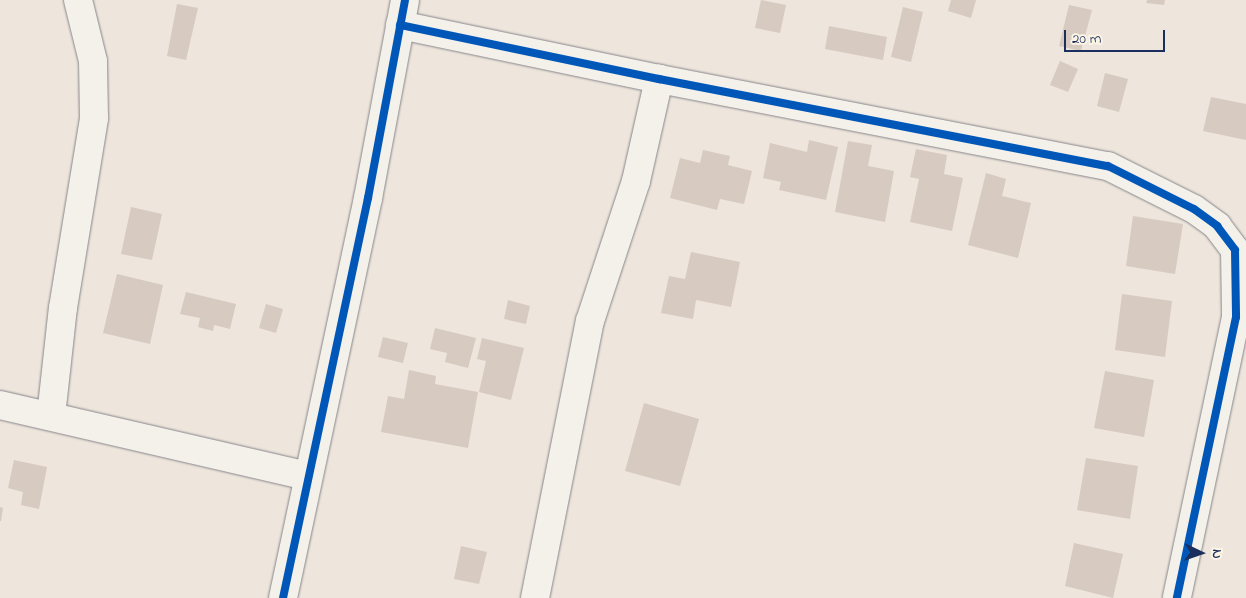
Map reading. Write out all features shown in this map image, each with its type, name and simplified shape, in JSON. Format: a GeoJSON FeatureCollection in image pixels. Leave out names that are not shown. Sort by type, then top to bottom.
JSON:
{"type":"FeatureCollection","features":[{"type":"Feature","properties":{"kind":"street"},"geometry":{"type":"LineString","coordinates":[[51,416],[63,308],[84,196],[94,118],[93,61],[78,0]]}},
{"type":"Feature","properties":{"kind":"street"},"geometry":{"type":"LineString","coordinates":[[283,598],[368,198],[403,12],[659,79],[1108,166],[1194,209],[1217,226],[1236,250],[1236,317],[1177,598]]}},
{"type":"Feature","properties":{"kind":"street"},"geometry":{"type":"LineString","coordinates":[[535,598],[590,321],[636,180],[659,79]]}},
{"type":"Feature","properties":{"kind":"street"},"geometry":{"type":"LineString","coordinates":[[0,405],[308,476]]}},
{"type":"Feature","properties":{"kind":"building"},"geometry":{"type":"Polygon","coordinates":[[[761,0],[786,5],[780,33],[755,28],[761,0]]]}},
{"type":"Feature","properties":{"kind":"building"},"geometry":{"type":"Polygon","coordinates":[[[951,0],[976,0],[971,18],[948,11],[951,0]]]}},
{"type":"Feature","properties":{"kind":"building"},"geometry":{"type":"Polygon","coordinates":[[[1147,0],[1165,0],[1164,5],[1146,3],[1147,0]]]}},
{"type":"Feature","properties":{"kind":"building"},"geometry":{"type":"Polygon","coordinates":[[[177,4],[198,8],[186,60],[167,56],[177,4]]]}},
{"type":"Feature","properties":{"kind":"building"},"geometry":{"type":"Polygon","coordinates":[[[1069,5],[1092,10],[1081,51],[1059,46],[1069,5]]]}},
{"type":"Feature","properties":{"kind":"building"},"geometry":{"type":"Polygon","coordinates":[[[903,7],[923,12],[911,62],[891,57],[903,7]]]}},
{"type":"Feature","properties":{"kind":"building"},"geometry":{"type":"Polygon","coordinates":[[[829,26],[887,37],[883,60],[825,49],[829,26]]]}},
{"type":"Feature","properties":{"kind":"building"},"geometry":{"type":"Polygon","coordinates":[[[1060,61],[1078,69],[1068,92],[1050,85],[1060,61]]]}},
{"type":"Feature","properties":{"kind":"building"},"geometry":{"type":"Polygon","coordinates":[[[1105,73],[1128,79],[1119,112],[1097,106],[1105,73]]]}},
{"type":"Feature","properties":{"kind":"building"},"geometry":{"type":"Polygon","coordinates":[[[1211,97],[1246,104],[1246,140],[1203,131],[1211,97]]]}},
{"type":"Feature","properties":{"kind":"building"},"geometry":{"type":"Polygon","coordinates":[[[809,140],[838,147],[826,200],[779,190],[781,182],[763,178],[770,143],[807,152],[809,140]]]}},
{"type":"Feature","properties":{"kind":"building"},"geometry":{"type":"Polygon","coordinates":[[[848,141],[872,145],[868,166],[894,171],[885,222],[835,212],[848,141]]]}},
{"type":"Feature","properties":{"kind":"building"},"geometry":{"type":"Polygon","coordinates":[[[916,149],[947,155],[944,174],[963,178],[952,231],[910,222],[919,179],[910,177],[916,149]]]}},
{"type":"Feature","properties":{"kind":"building"},"geometry":{"type":"Polygon","coordinates":[[[703,150],[730,156],[728,165],[752,171],[744,204],[720,199],[717,210],[670,198],[680,158],[700,163],[703,150]]]}},
{"type":"Feature","properties":{"kind":"building"},"geometry":{"type":"Polygon","coordinates":[[[986,173],[1006,179],[1002,196],[1031,203],[1018,258],[968,245],[986,173]]]}},
{"type":"Feature","properties":{"kind":"building"},"geometry":{"type":"Polygon","coordinates":[[[131,207],[162,214],[152,260],[121,254],[131,207]]]}},
{"type":"Feature","properties":{"kind":"building"},"geometry":{"type":"Polygon","coordinates":[[[1133,216],[1183,224],[1175,274],[1126,266],[1133,216]]]}},
{"type":"Feature","properties":{"kind":"building"},"geometry":{"type":"Polygon","coordinates":[[[691,252],[740,262],[731,307],[696,300],[693,319],[661,313],[669,276],[685,279],[691,252]]]}},
{"type":"Feature","properties":{"kind":"building"},"geometry":{"type":"Polygon","coordinates":[[[117,274],[163,285],[150,344],[103,333],[117,274]]]}},
{"type":"Feature","properties":{"kind":"building"},"geometry":{"type":"Polygon","coordinates":[[[186,292],[236,304],[230,329],[214,325],[213,331],[198,327],[200,318],[180,314],[186,292]]]}},
{"type":"Feature","properties":{"kind":"building"},"geometry":{"type":"Polygon","coordinates":[[[1122,294],[1172,301],[1165,357],[1115,350],[1122,294]]]}},
{"type":"Feature","properties":{"kind":"building"},"geometry":{"type":"Polygon","coordinates":[[[508,300],[530,306],[526,324],[504,319],[508,300]]]}},
{"type":"Feature","properties":{"kind":"building"},"geometry":{"type":"Polygon","coordinates":[[[266,304],[283,309],[276,333],[259,328],[266,304]]]}},
{"type":"Feature","properties":{"kind":"building"},"geometry":{"type":"Polygon","coordinates":[[[435,328],[476,338],[468,368],[445,362],[447,353],[430,349],[435,328]]]}},
{"type":"Feature","properties":{"kind":"building"},"geometry":{"type":"Polygon","coordinates":[[[383,337],[408,343],[403,363],[378,357],[383,337]]]}},
{"type":"Feature","properties":{"kind":"building"},"geometry":{"type":"Polygon","coordinates":[[[482,338],[524,348],[511,400],[479,392],[486,361],[477,359],[482,338]]]}},
{"type":"Feature","properties":{"kind":"building"},"geometry":{"type":"Polygon","coordinates":[[[409,370],[436,376],[435,384],[478,392],[468,448],[381,432],[388,396],[404,399],[409,370]]]}},
{"type":"Feature","properties":{"kind":"building"},"geometry":{"type":"Polygon","coordinates":[[[1105,371],[1154,380],[1144,437],[1094,428],[1105,371]]]}},
{"type":"Feature","properties":{"kind":"building"},"geometry":{"type":"Polygon","coordinates":[[[644,403],[699,419],[680,486],[625,471],[644,403]]]}},
{"type":"Feature","properties":{"kind":"building"},"geometry":{"type":"Polygon","coordinates":[[[1086,458],[1138,466],[1130,519],[1077,510],[1086,458]]]}},
{"type":"Feature","properties":{"kind":"building"},"geometry":{"type":"Polygon","coordinates":[[[14,460],[47,467],[39,509],[21,505],[23,492],[8,488],[14,460]]]}},
{"type":"Feature","properties":{"kind":"building"},"geometry":{"type":"Polygon","coordinates":[[[0,507],[3,508],[1,521],[0,521],[0,507]]]}},
{"type":"Feature","properties":{"kind":"building"},"geometry":{"type":"Polygon","coordinates":[[[1074,543],[1123,554],[1113,598],[1065,586],[1074,543]]]}},
{"type":"Feature","properties":{"kind":"building"},"geometry":{"type":"Polygon","coordinates":[[[461,546],[487,552],[479,584],[454,579],[461,546]]]}},
{"type":"Feature","properties":{"kind":"cycle path"},"geometry":{"type":"LineString","coordinates":[[283,598],[368,198],[405,0]]}},
{"type":"Feature","properties":{"kind":"cycle path"},"geometry":{"type":"LineString","coordinates":[[400,25],[659,79],[1108,166],[1194,209],[1217,226],[1235,250],[1236,317],[1177,598]]}}]}
